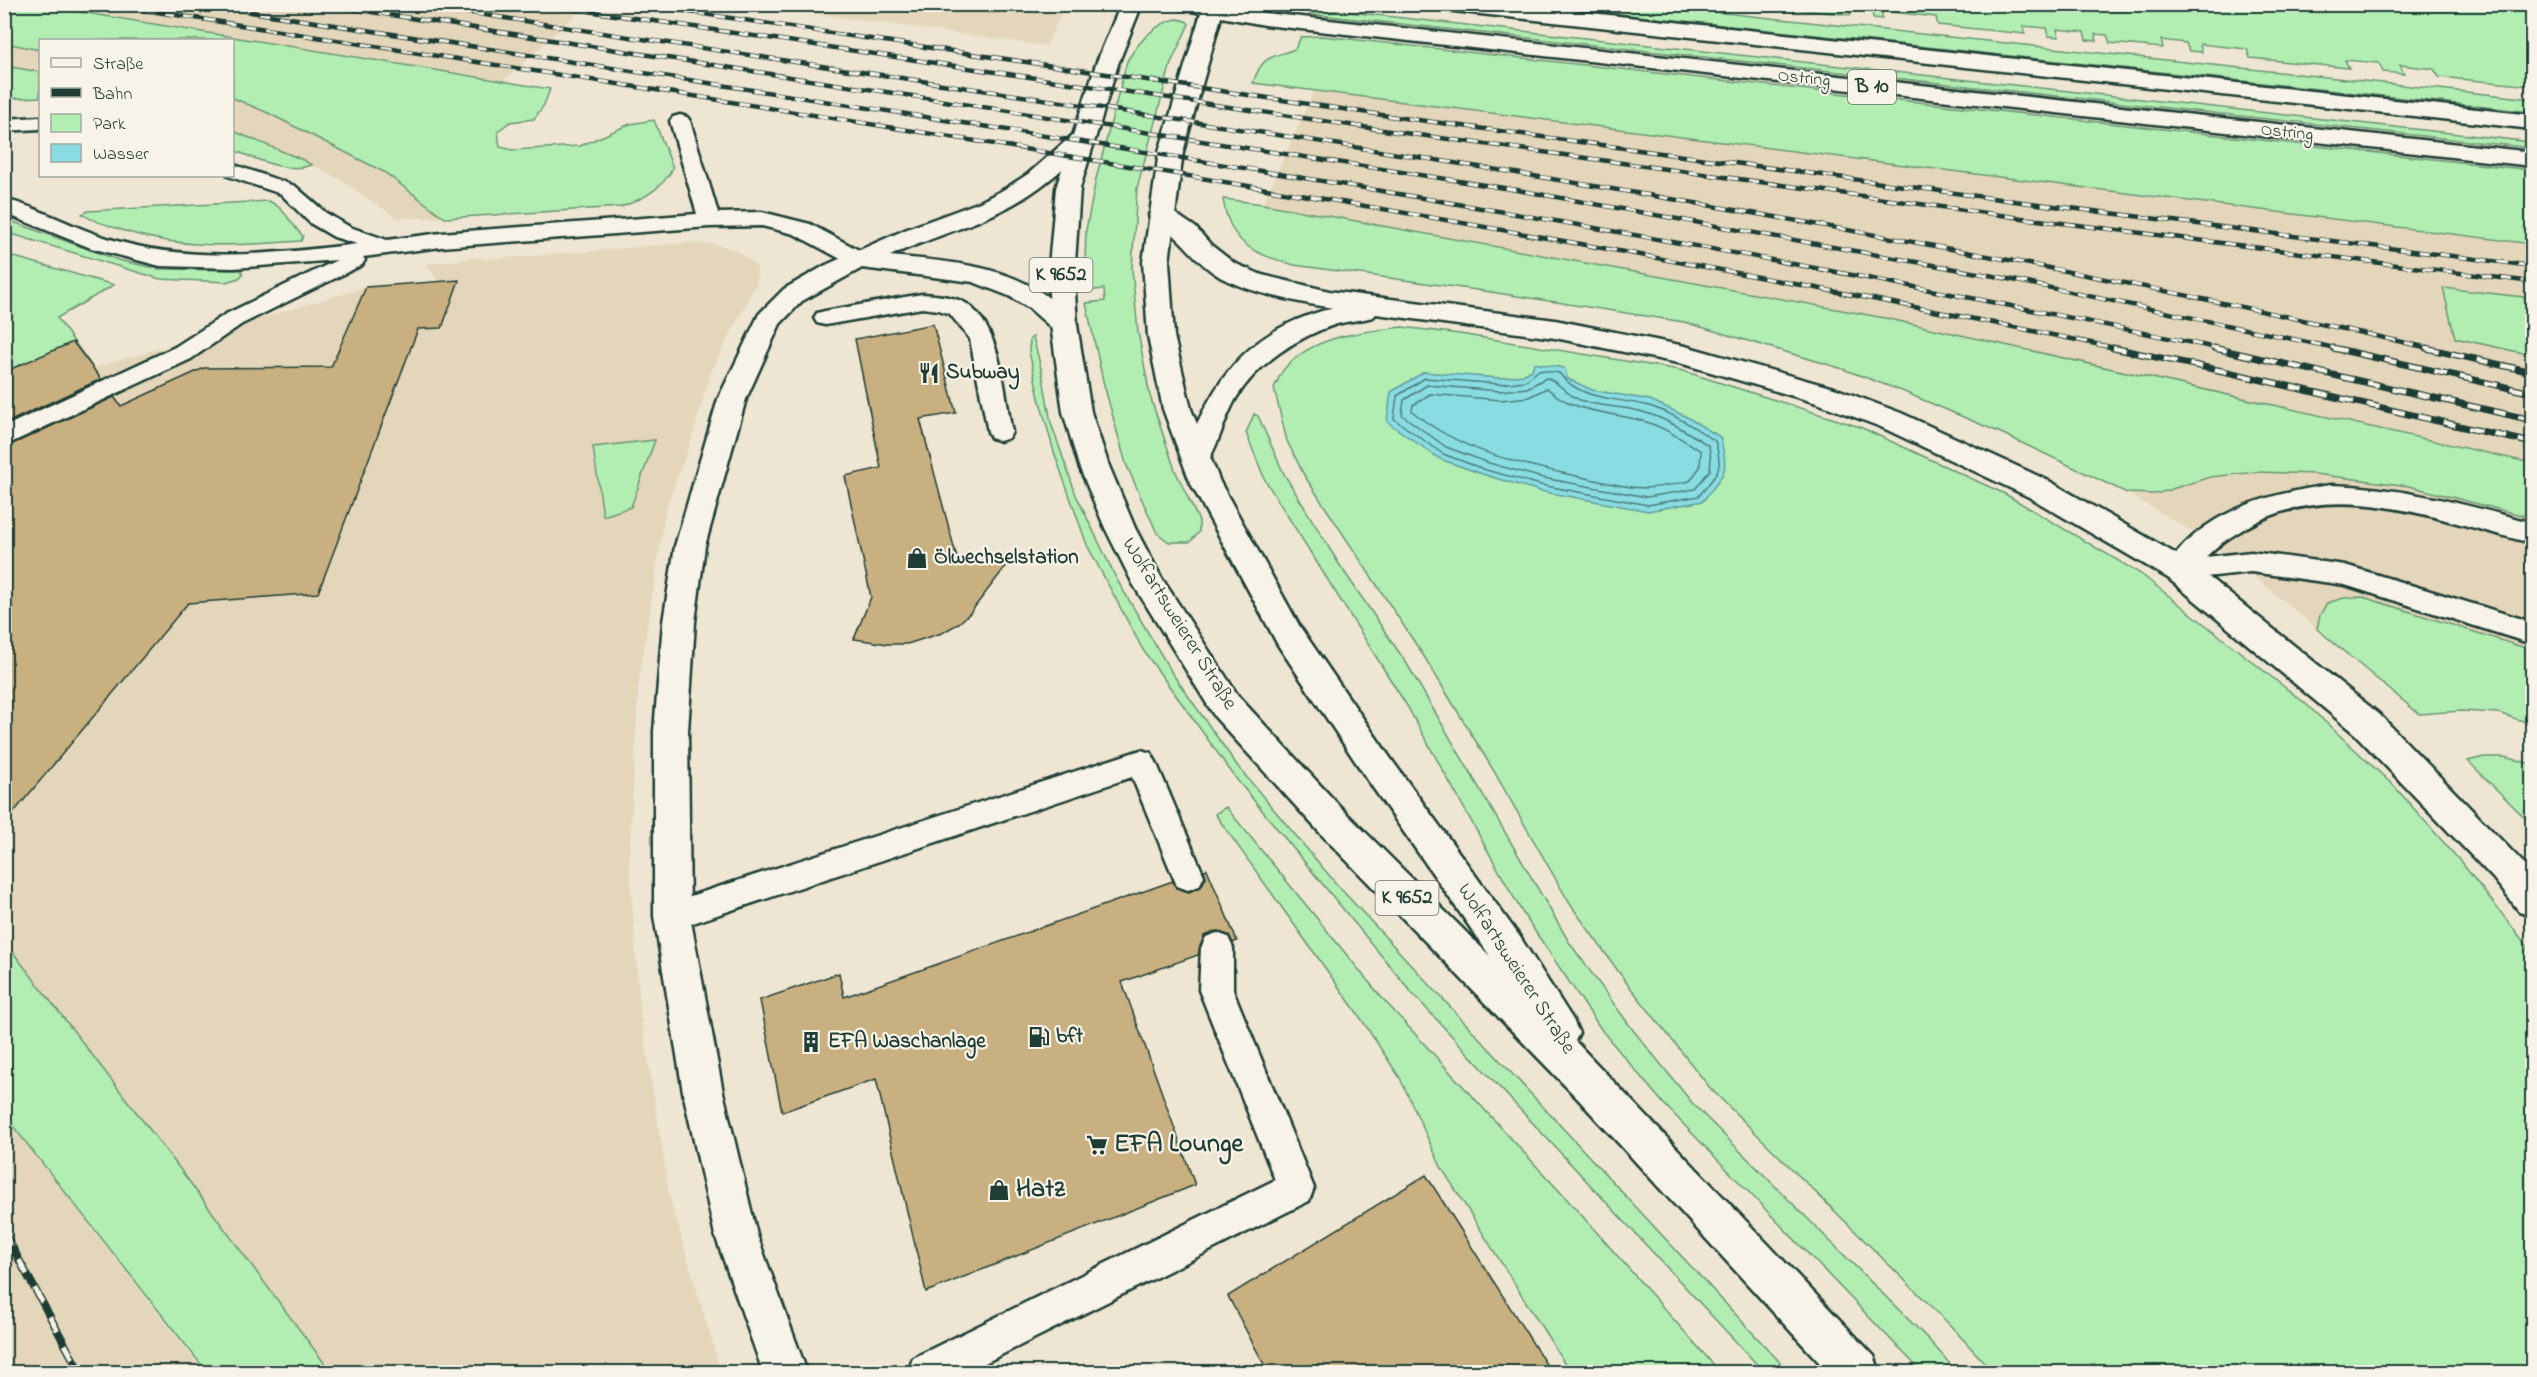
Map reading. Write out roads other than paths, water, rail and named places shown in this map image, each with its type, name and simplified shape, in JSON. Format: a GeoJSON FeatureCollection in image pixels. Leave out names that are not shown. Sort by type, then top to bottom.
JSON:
{"type":"FeatureCollection","features":[{"type":"Feature","properties":{"kind":"main road","name":"Wolfartsweierer Straße"},"geometry":{"type":"LineString","coordinates":[[1132,4],[1107,64],[1068,188],[1061,278],[1064,324],[1077,412],[1120,528],[1149,584],[1227,707],[1333,824],[1592,1085],[1858,1372]]}},
{"type":"Feature","properties":{"kind":"main road","name":"Ostring"},"geometry":{"type":"LineString","coordinates":[[1184,4],[1452,40],[2532,159]]}},
{"type":"Feature","properties":{"kind":"main road","name":"Ostring"},"geometry":{"type":"LineString","coordinates":[[1444,4],[2532,122]]}},
{"type":"Feature","properties":{"kind":"main road","name":"Wolfartsweierer Straße"},"geometry":{"type":"LineString","coordinates":[[1213,8],[1171,152],[1156,262],[1161,336],[1177,409],[1206,482],[1289,636],[1378,769],[1506,949],[1592,1085]]}},
{"type":"Feature","properties":{"kind":"main road"},"geometry":{"type":"LineString","coordinates":[[785,1372],[736,1235],[703,1092],[672,916],[670,731],[679,622],[690,546],[732,399],[768,320],[793,295],[835,271],[916,234],[989,207],[1012,195],[1037,179],[1082,139]]}},
{"type":"Feature","properties":{"kind":"main road"},"geometry":{"type":"LineString","coordinates":[[1161,215],[1186,232],[1202,251],[1225,269],[1254,282],[1329,299],[1607,338],[1685,355],[1827,396],[1911,429],[2039,489],[2179,570],[2367,724],[2506,867],[2532,899]]}},
{"type":"Feature","properties":{"kind":"main road"},"geometry":{"type":"LineString","coordinates":[[860,260],[978,274],[1018,290],[1038,302],[1064,324]]}},
{"type":"Feature","properties":{"kind":"main road"},"geometry":{"type":"LineString","coordinates":[[1197,456],[1217,406],[1231,385],[1246,367],[1272,347],[1296,332],[1325,320],[1357,312],[1425,311]]}},
{"type":"Feature","properties":{"kind":"lane"},"geometry":{"type":"LineString","coordinates":[[680,120],[710,220]]}},
{"type":"Feature","properties":{"kind":"lane"},"geometry":{"type":"LineString","coordinates":[[4,125],[39,123]]}},
{"type":"Feature","properties":{"kind":"lane"},"geometry":{"type":"LineString","coordinates":[[234,171],[288,190],[318,218],[342,232],[386,245]]}},
{"type":"Feature","properties":{"kind":"lane"},"geometry":{"type":"LineString","coordinates":[[4,205],[99,243],[160,260],[233,261],[304,257],[386,245],[710,220],[762,219],[794,227],[860,260]]}},
{"type":"Feature","properties":{"kind":"lane"},"geometry":{"type":"LineString","coordinates":[[4,436],[183,353],[234,319],[310,279],[386,245]]}},
{"type":"Feature","properties":{"kind":"lane"},"geometry":{"type":"LineString","coordinates":[[825,318],[922,301],[942,303],[958,309],[982,338],[1000,432]]}},
{"type":"Feature","properties":{"kind":"lane"},"geometry":{"type":"LineString","coordinates":[[2179,570],[2214,533],[2269,504],[2318,495],[2389,497],[2532,533]]}},
{"type":"Feature","properties":{"kind":"lane"},"geometry":{"type":"LineString","coordinates":[[2179,570],[2251,562],[2345,575],[2532,633]]}},
{"type":"Feature","properties":{"kind":"lane"},"geometry":{"type":"LineString","coordinates":[[672,916],[1141,762],[1188,876]]}},
{"type":"Feature","properties":{"kind":"lane"},"geometry":{"type":"LineString","coordinates":[[927,1372],[1296,1188],[1216,990],[1217,948]]}},
{"type":"Feature","properties":{"kind":"water"},"geometry":{"type":"Polygon","coordinates":[[[1534,363],[1564,368],[1568,379],[1592,390],[1650,400],[1685,416],[1720,437],[1725,458],[1724,472],[1703,501],[1648,511],[1540,491],[1485,475],[1440,459],[1387,422],[1391,392],[1424,372],[1499,378],[1523,375],[1532,370],[1534,363]]]}},
{"type":"Feature","properties":{"kind":"railway"},"geometry":{"type":"LineString","coordinates":[[106,4],[863,123],[1367,206],[1870,298],[2120,349]]}},
{"type":"Feature","properties":{"kind":"railway"},"geometry":{"type":"LineString","coordinates":[[200,4],[960,122],[1466,205],[1970,298],[2221,349]]}},
{"type":"Feature","properties":{"kind":"railway"},"geometry":{"type":"LineString","coordinates":[[320,4],[1517,190],[1994,276],[2340,349]]}},
{"type":"Feature","properties":{"kind":"railway"},"geometry":{"type":"LineString","coordinates":[[414,4],[1426,158],[1679,200],[1931,245],[2183,295],[2433,349]]}},
{"type":"Feature","properties":{"kind":"railway"},"geometry":{"type":"LineString","coordinates":[[541,4],[1383,130],[2022,218],[2532,282]]}},
{"type":"Feature","properties":{"kind":"railway"},"geometry":{"type":"LineString","coordinates":[[636,4],[1389,116],[2014,201],[2532,266]]}},
{"type":"Feature","properties":{"kind":"railway"},"geometry":{"type":"LineString","coordinates":[[2113,348],[2232,373],[2532,443]]}},
{"type":"Feature","properties":{"kind":"railway"},"geometry":{"type":"LineString","coordinates":[[2214,348],[2532,420]]}},
{"type":"Feature","properties":{"kind":"railway"},"geometry":{"type":"LineString","coordinates":[[2333,348],[2532,393]]}},
{"type":"Feature","properties":{"kind":"railway"},"geometry":{"type":"LineString","coordinates":[[2426,348],[2532,372]]}},
{"type":"Feature","properties":{"kind":"railway"},"geometry":{"type":"LineString","coordinates":[[4,1232],[80,1372]]}},
{"type":"Feature","properties":{"kind":"place","name":"Subway"},"geometry":{"type":"Point","coordinates":[929,373]}},
{"type":"Feature","properties":{"kind":"place","name":"Ölwechselstation"},"geometry":{"type":"Point","coordinates":[917,558]}},
{"type":"Feature","properties":{"kind":"place","name":"bft"},"geometry":{"type":"Point","coordinates":[1039,1037]}},
{"type":"Feature","properties":{"kind":"place","name":"EFA Waschanlage"},"geometry":{"type":"Point","coordinates":[811,1042]}},
{"type":"Feature","properties":{"kind":"place","name":"EFA Lounge"},"geometry":{"type":"Point","coordinates":[1097,1145]}},
{"type":"Feature","properties":{"kind":"place","name":"Hatz"},"geometry":{"type":"Point","coordinates":[999,1190]}}]}
